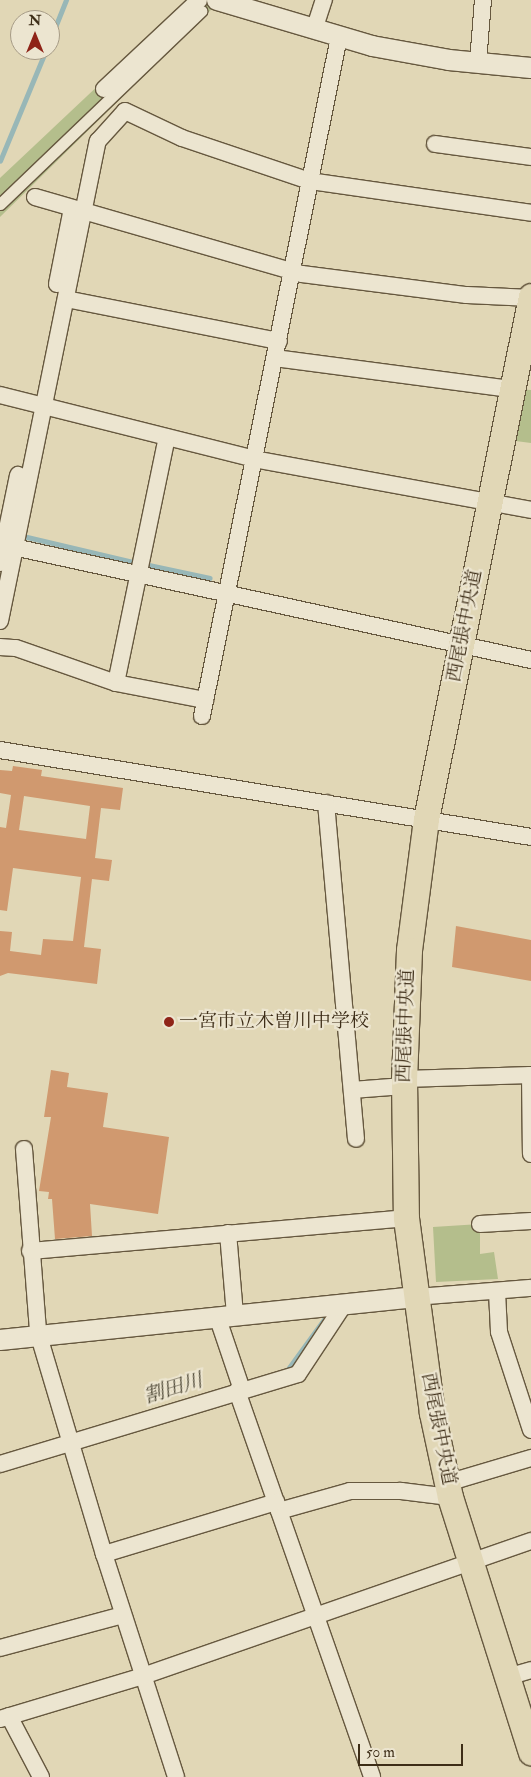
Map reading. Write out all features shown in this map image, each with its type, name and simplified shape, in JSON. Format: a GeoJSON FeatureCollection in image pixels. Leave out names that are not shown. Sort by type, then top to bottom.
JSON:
{"type":"FeatureCollection","features":[{"type":"Feature","properties":{"kind":"main road","name":"西尾張中央道"},"geometry":{"type":"LineString","coordinates":[[531,297],[519,380],[488,503],[462,644],[426,819],[409,950],[404,1082],[406,1218],[432,1413],[449,1490],[471,1564],[507,1677],[523,1701],[531,1752]]}},
{"type":"Feature","properties":{"kind":"street"},"geometry":{"type":"LineString","coordinates":[[314,30],[324,0]]}},
{"type":"Feature","properties":{"kind":"street"},"geometry":{"type":"LineString","coordinates":[[478,63],[483,0]]}},
{"type":"Feature","properties":{"kind":"street"},"geometry":{"type":"LineString","coordinates":[[212,2],[339,37],[478,63],[531,68]]}},
{"type":"Feature","properties":{"kind":"street"},"geometry":{"type":"LineString","coordinates":[[104,89],[212,2]]}},
{"type":"Feature","properties":{"kind":"street"},"geometry":{"type":"LineString","coordinates":[[0,204],[212,2]]}},
{"type":"Feature","properties":{"kind":"street"},"geometry":{"type":"LineString","coordinates":[[0,647],[16,648],[116,683],[204,708],[225,593],[293,271],[339,37]]}},
{"type":"Feature","properties":{"kind":"street"},"geometry":{"type":"LineString","coordinates":[[39,405],[78,210],[98,141],[125,111],[182,138],[310,181],[531,213]]}},
{"type":"Feature","properties":{"kind":"street"},"geometry":{"type":"LineString","coordinates":[[435,144],[531,157]]}},
{"type":"Feature","properties":{"kind":"street"},"geometry":{"type":"LineString","coordinates":[[35,197],[293,271],[466,295],[531,297]]}},
{"type":"Feature","properties":{"kind":"street"},"geometry":{"type":"LineString","coordinates":[[0,562],[6,545],[66,299],[78,210]]}},
{"type":"Feature","properties":{"kind":"street"},"geometry":{"type":"LineString","coordinates":[[66,299],[278,341]]}},
{"type":"Feature","properties":{"kind":"street"},"geometry":{"type":"LineString","coordinates":[[275,358],[519,380]]}},
{"type":"Feature","properties":{"kind":"street"},"geometry":{"type":"LineString","coordinates":[[0,395],[254,459],[531,510]]}},
{"type":"Feature","properties":{"kind":"street"},"geometry":{"type":"LineString","coordinates":[[116,683],[167,437]]}},
{"type":"Feature","properties":{"kind":"street"},"geometry":{"type":"LineString","coordinates":[[6,545],[531,660]]}},
{"type":"Feature","properties":{"kind":"street"},"geometry":{"type":"LineString","coordinates":[[0,621],[6,545]]}},
{"type":"Feature","properties":{"kind":"street"},"geometry":{"type":"LineString","coordinates":[[0,750],[531,837]]}},
{"type":"Feature","properties":{"kind":"street"},"geometry":{"type":"LineString","coordinates":[[326,803],[356,1139]]}},
{"type":"Feature","properties":{"kind":"street"},"geometry":{"type":"LineString","coordinates":[[352,1090],[404,1082],[530,1075],[531,1154]]}},
{"type":"Feature","properties":{"kind":"street"},"geometry":{"type":"LineString","coordinates":[[24,1149],[30,1251],[38,1333],[71,1437],[104,1554],[176,1777]]}},
{"type":"Feature","properties":{"kind":"street"},"geometry":{"type":"LineString","coordinates":[[30,1251],[406,1218]]}},
{"type":"Feature","properties":{"kind":"street"},"geometry":{"type":"LineString","coordinates":[[480,1224],[531,1221]]}},
{"type":"Feature","properties":{"kind":"street"},"geometry":{"type":"LineString","coordinates":[[228,1233],[226,1315],[240,1386],[278,1507],[372,1777]]}},
{"type":"Feature","properties":{"kind":"street"},"geometry":{"type":"LineString","coordinates":[[0,1340],[38,1333],[416,1296],[497,1292],[531,1288]]}},
{"type":"Feature","properties":{"kind":"street"},"geometry":{"type":"LineString","coordinates":[[497,1292],[499,1332],[531,1430]]}},
{"type":"Feature","properties":{"kind":"street"},"geometry":{"type":"LineString","coordinates":[[0,1464],[71,1437],[240,1386],[298,1374],[345,1304]]}},
{"type":"Feature","properties":{"kind":"street"},"geometry":{"type":"LineString","coordinates":[[104,1554],[278,1507],[350,1491],[449,1490],[531,1458]]}},
{"type":"Feature","properties":{"kind":"street"},"geometry":{"type":"LineString","coordinates":[[41,1777],[5,1718],[143,1676],[471,1564],[531,1541]]}},
{"type":"Feature","properties":{"kind":"street"},"geometry":{"type":"LineString","coordinates":[[0,1648],[123,1615]]}},
{"type":"Feature","properties":{"kind":"street"},"geometry":{"type":"LineString","coordinates":[[507,1677],[531,1670]]}},
{"type":"Feature","properties":{"kind":"green space"},"geometry":{"type":"Polygon","coordinates":[[[189,0],[221,0],[0,217],[0,178],[189,0]]]}},
{"type":"Feature","properties":{"kind":"green space"},"geometry":{"type":"Polygon","coordinates":[[[512,389],[531,390],[531,443],[501,439],[512,389]]]}},
{"type":"Feature","properties":{"kind":"green space"},"geometry":{"type":"Polygon","coordinates":[[[480,1224],[480,1254],[494,1252],[498,1279],[436,1282],[433,1227],[480,1224]]]}},
{"type":"Feature","properties":{"kind":"building"},"geometry":{"type":"Polygon","coordinates":[[[13,766],[42,770],[41,776],[123,788],[120,810],[101,808],[95,858],[112,860],[109,881],[92,879],[84,947],[101,949],[97,984],[8,973],[0,976],[0,931],[12,932],[10,951],[41,955],[43,939],[73,941],[81,877],[13,868],[7,911],[0,910],[0,827],[6,828],[11,795],[0,793],[0,770],[12,771],[13,766]],[[24,796],[19,830],[86,839],[90,806],[24,796]]]}},
{"type":"Feature","properties":{"kind":"building"},"geometry":{"type":"Polygon","coordinates":[[[456,926],[531,940],[531,981],[452,967],[456,926]]]}},
{"type":"Feature","properties":{"kind":"building"},"geometry":{"type":"Polygon","coordinates":[[[51,1070],[69,1073],[67,1087],[108,1093],[103,1127],[169,1137],[158,1214],[90,1204],[92,1236],[55,1239],[52,1199],[48,1199],[49,1192],[39,1191],[51,1117],[44,1117],[51,1070]]]}},
{"type":"Feature","properties":{"kind":"waterway"},"geometry":{"type":"LineString","coordinates":[[60,15],[66,0]]}},
{"type":"Feature","properties":{"kind":"waterway"},"geometry":{"type":"LineString","coordinates":[[0,161],[42,60]]}},
{"type":"Feature","properties":{"kind":"waterway"},"geometry":{"type":"LineString","coordinates":[[23,536],[137,563]]}},
{"type":"Feature","properties":{"kind":"waterway"},"geometry":{"type":"LineString","coordinates":[[149,565],[210,578]]}},
{"type":"Feature","properties":{"kind":"waterway","name":"割田川"},"geometry":{"type":"LineString","coordinates":[[288,1369],[328,1314]]}},
{"type":"Feature","properties":{"kind":"place","name":"一宮市立木曽川中学校"},"geometry":{"type":"Point","coordinates":[169,1022]}}]}
